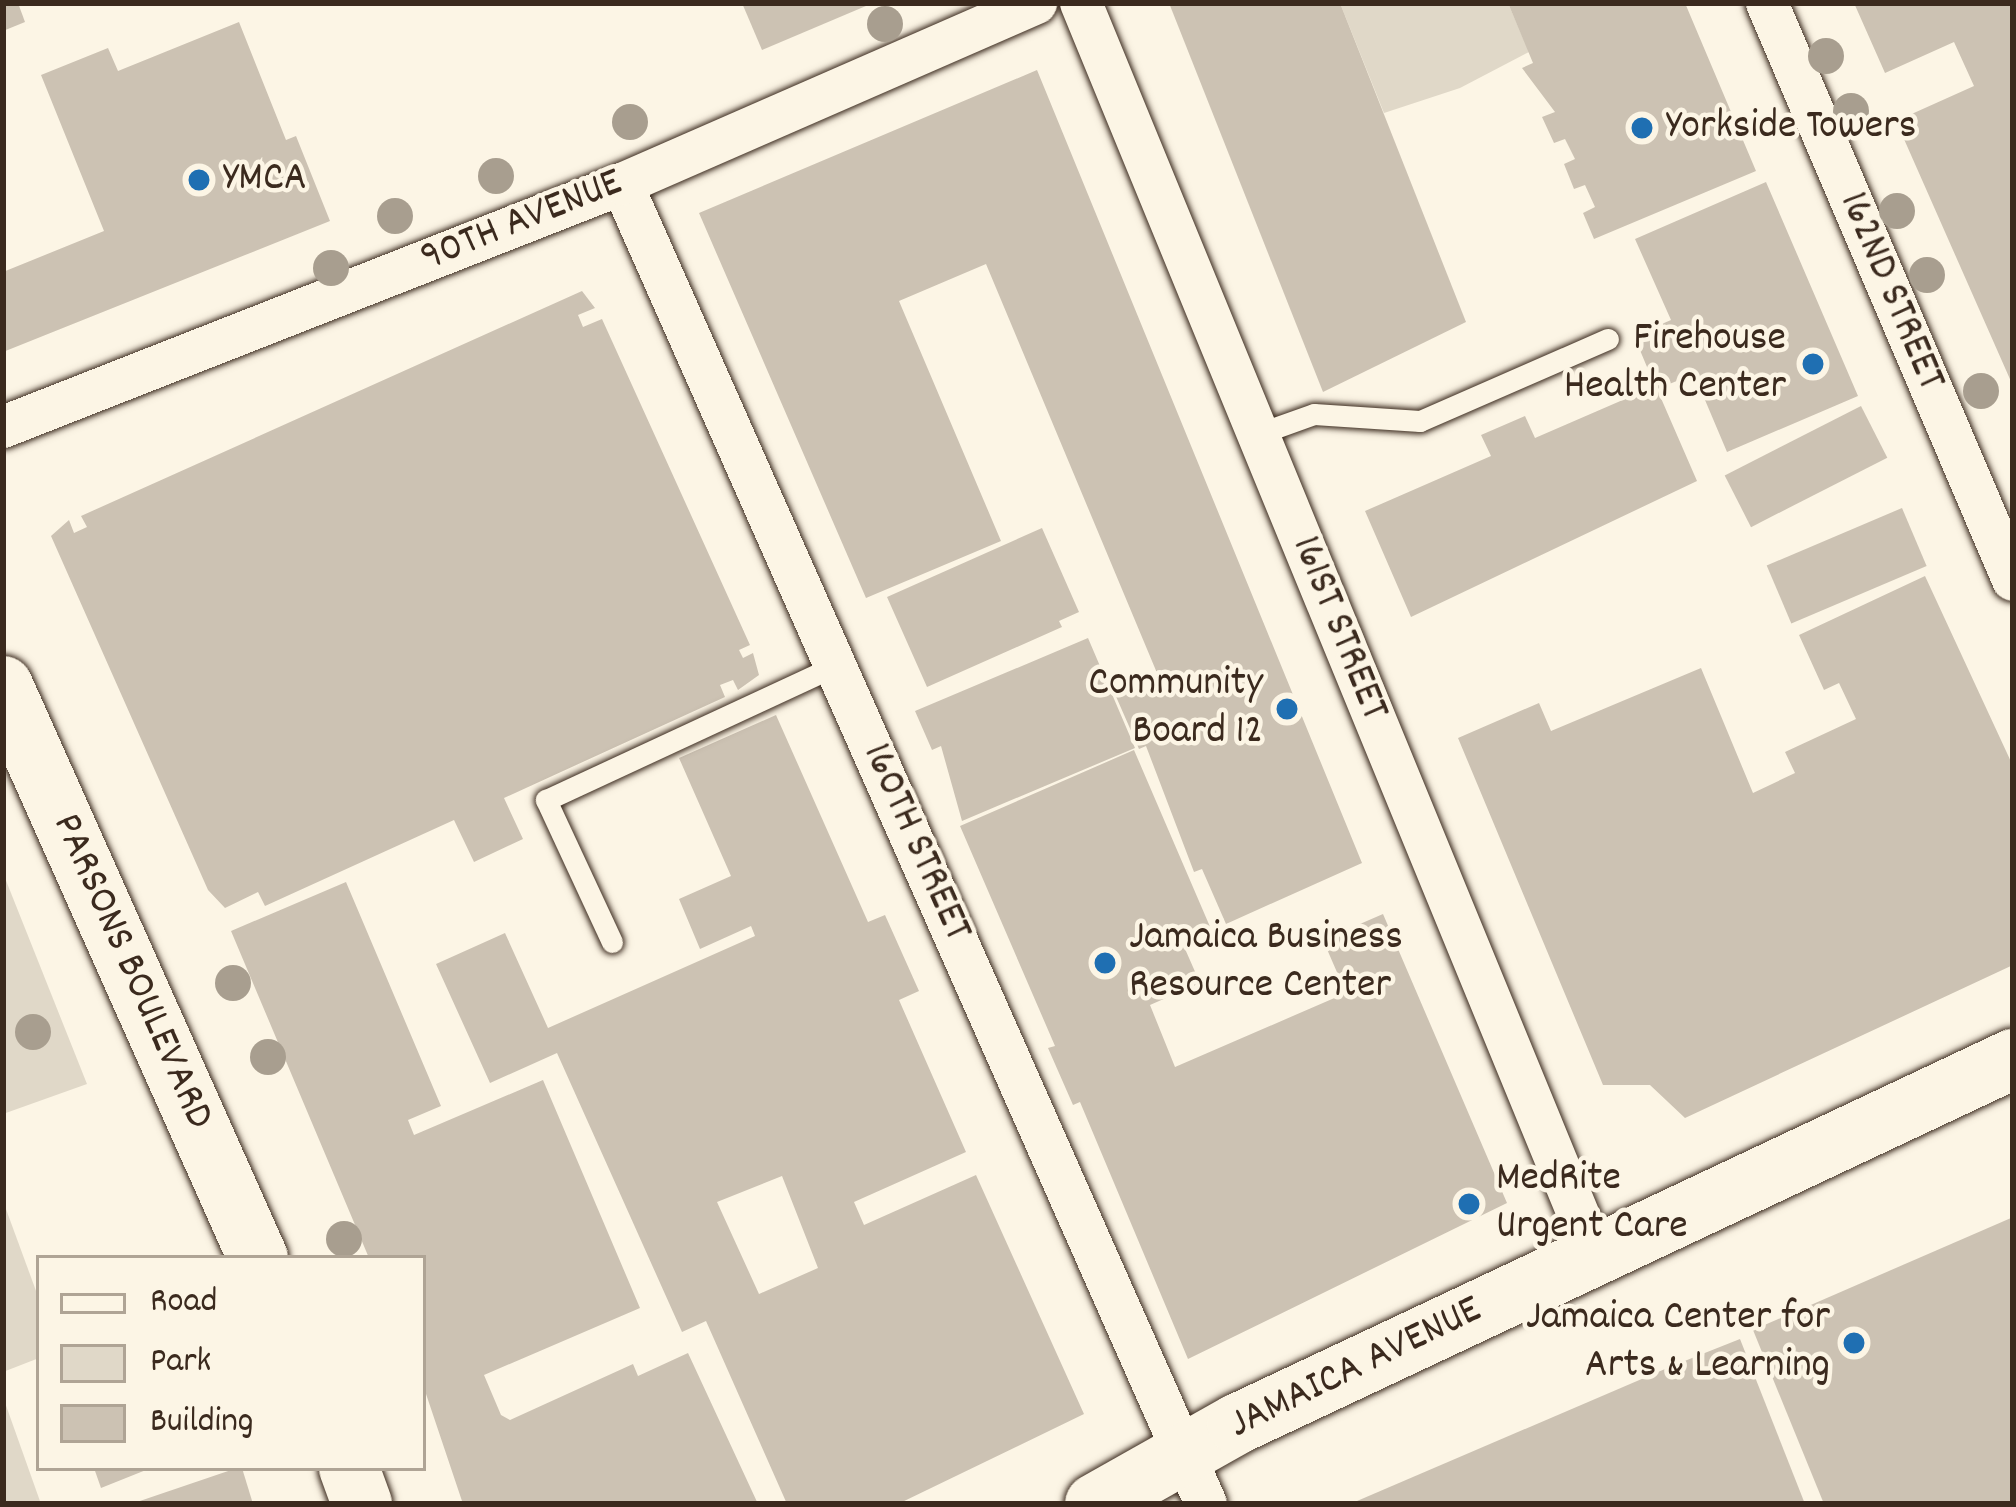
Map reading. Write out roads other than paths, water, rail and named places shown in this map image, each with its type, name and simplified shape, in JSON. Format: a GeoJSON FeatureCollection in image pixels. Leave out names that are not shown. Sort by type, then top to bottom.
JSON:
{"type":"FeatureCollection","features":[{"type":"Feature","properties":{"kind":"main road","name":"PARSONS BOULEVARD"},"geometry":{"type":"LineString","coordinates":[[3,686],[257,1255]]}},
{"type":"Feature","properties":{"kind":"main road","name":"JAMAICA AVENUE"},"geometry":{"type":"LineString","coordinates":[[1095,1504],[1194,1480],[1595,1255],[2012,1062]]}},
{"type":"Feature","properties":{"kind":"main road"},"geometry":{"type":"LineString","coordinates":[[350,1471],[362,1504]]}},
{"type":"Feature","properties":{"kind":"street","name":"90TH AVENUE"},"geometry":{"type":"LineString","coordinates":[[3,428],[622,184],[1036,3]]}},
{"type":"Feature","properties":{"kind":"street","name":"161ST STREET"},"geometry":{"type":"LineString","coordinates":[[1081,3],[1595,1255]]}},
{"type":"Feature","properties":{"kind":"street","name":"162ND STREET"},"geometry":{"type":"LineString","coordinates":[[1767,3],[2013,580]]}},
{"type":"Feature","properties":{"kind":"street","name":"160TH STREET"},"geometry":{"type":"LineString","coordinates":[[622,184],[1194,1480]]}},
{"type":"Feature","properties":{"kind":"lane"},"geometry":{"type":"LineString","coordinates":[[1258,434],[1314,414],[1420,421],[1608,339]]}},
{"type":"Feature","properties":{"kind":"lane"},"geometry":{"type":"LineString","coordinates":[[611,942],[546,800],[837,664]]}},
{"type":"Feature","properties":{"kind":"place","name":"Yorkside Towers"},"geometry":{"type":"Point","coordinates":[1642,128]}},
{"type":"Feature","properties":{"kind":"place","name":"YMCA"},"geometry":{"type":"Point","coordinates":[199,180]}},
{"type":"Feature","properties":{"kind":"place","name":"Firehouse Health Center"},"geometry":{"type":"Point","coordinates":[1813,364]}},
{"type":"Feature","properties":{"kind":"place","name":"Community Board 12"},"geometry":{"type":"Point","coordinates":[1287,709]}},
{"type":"Feature","properties":{"kind":"place","name":"Jamaica Business Resource Center"},"geometry":{"type":"Point","coordinates":[1105,963]}},
{"type":"Feature","properties":{"kind":"place","name":"MedRite Urgent Care"},"geometry":{"type":"Point","coordinates":[1469,1204]}},
{"type":"Feature","properties":{"kind":"place","name":"Jamaica Center for Arts & Learning"},"geometry":{"type":"Point","coordinates":[1854,1343]}}]}
